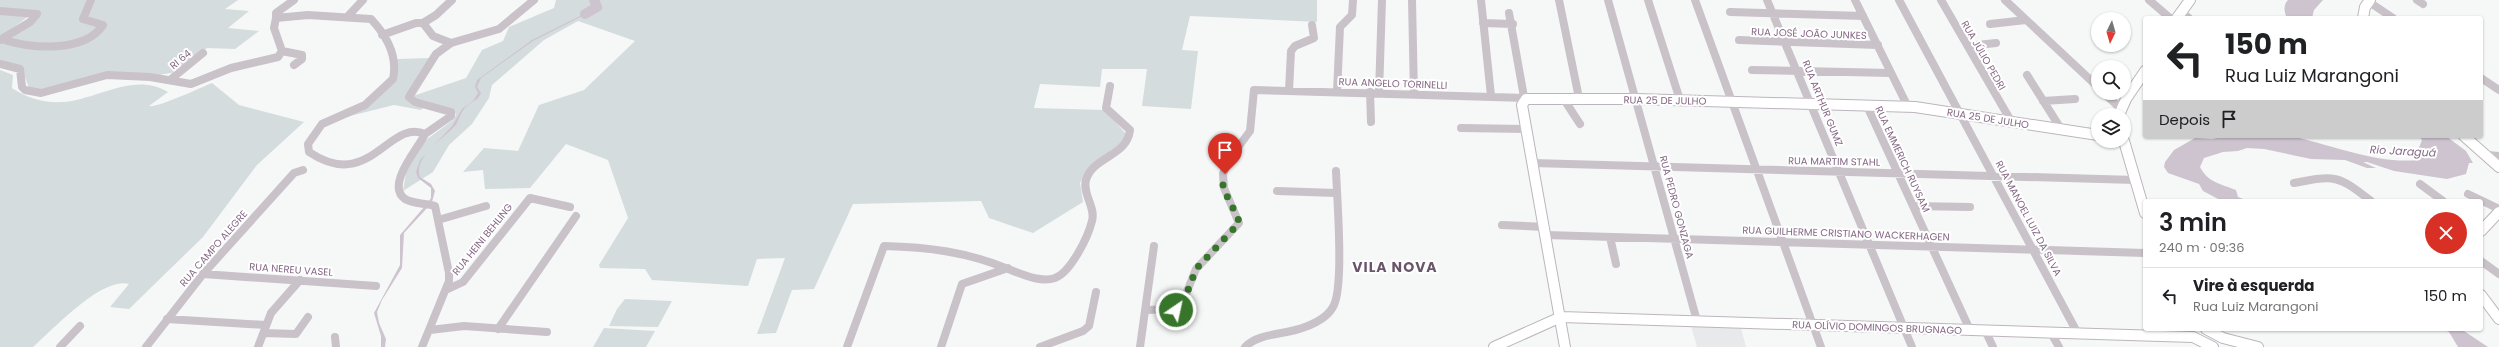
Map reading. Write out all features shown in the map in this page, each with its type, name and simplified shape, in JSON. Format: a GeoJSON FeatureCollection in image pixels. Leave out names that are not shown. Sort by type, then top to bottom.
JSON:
{"type":"FeatureCollection","features":[{"type":"Feature","properties":{"kind":"main road"},"geometry":{"type":"LineString","coordinates":[[2183,16],[2190,0]]}},
{"type":"Feature","properties":{"kind":"main road"},"geometry":{"type":"LineString","coordinates":[[2364,16],[2370,1]]}},
{"type":"Feature","properties":{"kind":"main road"},"geometry":{"type":"LineString","coordinates":[[2122,108],[2143,74]]}},
{"type":"Feature","properties":{"kind":"main road","name":"RUA 25 DE JULHO"},"geometry":{"type":"LineString","coordinates":[[1527,97],[1908,107],[1960,113],[2091,134]]}},
{"type":"Feature","properties":{"kind":"main road"},"geometry":{"type":"LineString","coordinates":[[1527,97],[1522,105],[1562,317],[1565,347]]}},
{"type":"Feature","properties":{"kind":"main road"},"geometry":{"type":"LineString","coordinates":[[2467,138],[2488,155],[2499,167]]}},
{"type":"Feature","properties":{"kind":"main road"},"geometry":{"type":"LineString","coordinates":[[2124,148],[2143,206]]}},
{"type":"Feature","properties":{"kind":"main road"},"geometry":{"type":"LineString","coordinates":[[2483,228],[2498,216]]}},
{"type":"Feature","properties":{"kind":"main road"},"geometry":{"type":"LineString","coordinates":[[2483,298],[2499,319]]}},
{"type":"Feature","properties":{"kind":"main road"},"geometry":{"type":"LineString","coordinates":[[1495,347],[1562,317]]}},
{"type":"Feature","properties":{"kind":"main road","name":"RUA OLÍVIO DOMINGOS BRUGNAGO"},"geometry":{"type":"LineString","coordinates":[[1562,317],[2078,334],[2195,333]]}},
{"type":"Feature","properties":{"kind":"main road"},"geometry":{"type":"LineString","coordinates":[[2210,331],[2223,338],[2258,347]]}},
{"type":"Feature","properties":{"kind":"main road"},"geometry":{"type":"LineString","coordinates":[[2195,333],[2213,347]]}},
{"type":"Feature","properties":{"kind":"main road"},"geometry":{"type":"LineString","coordinates":[[2224,347],[2227,343],[2238,341]]}},
{"type":"Feature","properties":{"kind":"street"},"geometry":{"type":"LineString","coordinates":[[1,40],[22,46],[41,47],[70,43],[87,38],[97,33],[103,25],[83,18],[91,0]]}},
{"type":"Feature","properties":{"kind":"street"},"geometry":{"type":"LineString","coordinates":[[282,51],[274,28],[276,13],[294,0]]}},
{"type":"Feature","properties":{"kind":"street"},"geometry":{"type":"LineString","coordinates":[[348,16],[363,0]]}},
{"type":"Feature","properties":{"kind":"street"},"geometry":{"type":"LineString","coordinates":[[382,35],[412,24],[423,23],[436,15],[452,0]]}},
{"type":"Feature","properties":{"kind":"street"},"geometry":{"type":"LineString","coordinates":[[422,347],[448,289],[449,273],[438,220],[429,204],[403,197],[398,188],[401,173],[425,134],[451,116],[451,112],[415,102],[409,97],[431,58],[451,44],[499,30],[534,0]]}},
{"type":"Feature","properties":{"kind":"street"},"geometry":{"type":"LineString","coordinates":[[1337,92],[1340,27],[1352,15],[1352,0]]}},
{"type":"Feature","properties":{"kind":"street"},"geometry":{"type":"LineString","coordinates":[[1373,122],[1382,0]]}},
{"type":"Feature","properties":{"kind":"street"},"geometry":{"type":"LineString","coordinates":[[1412,0],[1414,94]]}},
{"type":"Feature","properties":{"kind":"street"},"geometry":{"type":"LineString","coordinates":[[1481,0],[1491,96]]}},
{"type":"Feature","properties":{"kind":"street"},"geometry":{"type":"LineString","coordinates":[[1559,0],[1579,98]]}},
{"type":"Feature","properties":{"kind":"street","name":"RUA PEDRO GONZAGA"},"geometry":{"type":"LineString","coordinates":[[1608,0],[1697,321]]}},
{"type":"Feature","properties":{"kind":"street"},"geometry":{"type":"LineString","coordinates":[[1648,0],[1680,100]]}},
{"type":"Feature","properties":{"kind":"street"},"geometry":{"type":"LineString","coordinates":[[1695,0],[1821,347]]}},
{"type":"Feature","properties":{"kind":"street","name":"RUA ARTHUR GUMZ"},"geometry":{"type":"LineString","coordinates":[[1767,0],[1799,72],[1912,347]]}},
{"type":"Feature","properties":{"kind":"street"},"geometry":{"type":"LineString","coordinates":[[1855,0],[1908,107]]}},
{"type":"Feature","properties":{"kind":"street","name":"RUA MANOEL LUIZ DA SILVA"},"geometry":{"type":"LineString","coordinates":[[1899,0],[2078,334]]}},
{"type":"Feature","properties":{"kind":"street","name":"RUA JÚLIO PEDRI"},"geometry":{"type":"LineString","coordinates":[[1940,0],[2011,121]]}},
{"type":"Feature","properties":{"kind":"street"},"geometry":{"type":"LineString","coordinates":[[2005,0],[2091,80]]}},
{"type":"Feature","properties":{"kind":"street"},"geometry":{"type":"LineString","coordinates":[[2148,0],[2168,16]]}},
{"type":"Feature","properties":{"kind":"street"},"geometry":{"type":"LineString","coordinates":[[2370,1],[2390,16]]}},
{"type":"Feature","properties":{"kind":"street"},"geometry":{"type":"LineString","coordinates":[[0,11],[36,14],[30,22],[1,40]]}},
{"type":"Feature","properties":{"kind":"street"},"geometry":{"type":"LineString","coordinates":[[1730,12],[1863,16]]}},
{"type":"Feature","properties":{"kind":"street"},"geometry":{"type":"LineString","coordinates":[[1510,13],[1527,97]]}},
{"type":"Feature","properties":{"kind":"street"},"geometry":{"type":"LineString","coordinates":[[276,18],[308,15],[348,16],[371,19],[382,35],[394,58],[393,79],[365,104],[322,124],[307,148],[317,158],[357,163],[366,160],[400,136],[413,132],[425,134]]}},
{"type":"Feature","properties":{"kind":"street"},"geometry":{"type":"LineString","coordinates":[[1990,24],[2026,20]]}},
{"type":"Feature","properties":{"kind":"street"},"geometry":{"type":"LineString","coordinates":[[423,23],[430,34],[451,44]]}},
{"type":"Feature","properties":{"kind":"street"},"geometry":{"type":"LineString","coordinates":[[1483,23],[1513,24]]}},
{"type":"Feature","properties":{"kind":"street"},"geometry":{"type":"LineString","coordinates":[[1289,91],[1291,51],[1295,46],[1314,38],[1312,25]]}},
{"type":"Feature","properties":{"kind":"street","name":"RUA JOSÉ JOÃO JUNKES"},"geometry":{"type":"LineString","coordinates":[[1739,40],[1878,45]]}},
{"type":"Feature","properties":{"kind":"street"},"geometry":{"type":"LineString","coordinates":[[1968,46],[1996,43]]}},
{"type":"Feature","properties":{"kind":"street"},"geometry":{"type":"LineString","coordinates":[[0,64],[20,69],[22,86],[25,90],[37,93],[58,90],[94,77],[107,75],[150,77],[191,84],[231,68],[275,59],[282,51]]}},
{"type":"Feature","properties":{"kind":"street"},"geometry":{"type":"LineString","coordinates":[[282,51],[302,55],[302,59],[294,65]]}},
{"type":"Feature","properties":{"kind":"street","name":"RI 64"},"geometry":{"type":"LineString","coordinates":[[170,80],[202,52]]}},
{"type":"Feature","properties":{"kind":"street"},"geometry":{"type":"LineString","coordinates":[[1752,70],[1891,73]]}},
{"type":"Feature","properties":{"kind":"street"},"geometry":{"type":"LineString","coordinates":[[2027,75],[2061,129]]}},
{"type":"Feature","properties":{"kind":"street"},"geometry":{"type":"LineString","coordinates":[[2483,79],[2499,90]]}},
{"type":"Feature","properties":{"kind":"street"},"geometry":{"type":"LineString","coordinates":[[847,347],[884,246],[930,248],[971,256],[1032,277],[1048,279],[1060,276],[1070,265],[1092,219],[1092,209],[1086,186],[1087,177],[1103,161],[1125,146],[1130,134],[1127,126],[1112,116],[1106,108],[1110,86]]}},
{"type":"Feature","properties":{"kind":"street","name":"RUA ANGELO TORINELLI"},"geometry":{"type":"LineString","coordinates":[[1145,310],[1180,309],[1196,269],[1239,223],[1236,211],[1225,192],[1223,180],[1230,156],[1249,136],[1254,90],[1527,97]]}},
{"type":"Feature","properties":{"kind":"street"},"geometry":{"type":"LineString","coordinates":[[1563,98],[1580,124]]}},
{"type":"Feature","properties":{"kind":"street"},"geometry":{"type":"LineString","coordinates":[[2043,101],[2075,99]]}},
{"type":"Feature","properties":{"kind":"street"},"geometry":{"type":"LineString","coordinates":[[2110,100],[2117,108]]}},
{"type":"Feature","properties":{"kind":"street","name":"RUA EMMERICH RUYSAM"},"geometry":{"type":"LineString","coordinates":[[1867,106],[1970,330]]}},
{"type":"Feature","properties":{"kind":"street"},"geometry":{"type":"LineString","coordinates":[[1461,128],[1527,130]]}},
{"type":"Feature","properties":{"kind":"street"},"geometry":{"type":"LineString","coordinates":[[2488,155],[2499,156]]}},
{"type":"Feature","properties":{"kind":"street","name":"RUA MARTIM STAHL"},"geometry":{"type":"LineString","coordinates":[[1533,163],[2135,180]]}},
{"type":"Feature","properties":{"kind":"street","name":"RUA CAMPO ALEGRE"},"geometry":{"type":"LineString","coordinates":[[146,347],[203,274],[294,173],[303,170]]}},
{"type":"Feature","properties":{"kind":"street"},"geometry":{"type":"LineString","coordinates":[[1245,347],[1255,340],[1306,327],[1326,315],[1334,306],[1336,299],[1337,264],[1336,171]]}},
{"type":"Feature","properties":{"kind":"street"},"geometry":{"type":"LineString","coordinates":[[2294,183],[2335,176],[2368,199]]}},
{"type":"Feature","properties":{"kind":"street"},"geometry":{"type":"LineString","coordinates":[[2420,184],[2440,199]]}},
{"type":"Feature","properties":{"kind":"street"},"geometry":{"type":"LineString","coordinates":[[1277,191],[1336,193]]}},
{"type":"Feature","properties":{"kind":"street"},"geometry":{"type":"LineString","coordinates":[[2468,194],[2475,199]]}},
{"type":"Feature","properties":{"kind":"street","name":"RUA HEINI BEHLING"},"geometry":{"type":"LineString","coordinates":[[448,289],[463,282],[530,198],[570,207]]}},
{"type":"Feature","properties":{"kind":"street"},"geometry":{"type":"LineString","coordinates":[[2483,205],[2498,216]]}},
{"type":"Feature","properties":{"kind":"street"},"geometry":{"type":"LineString","coordinates":[[438,220],[486,206]]}},
{"type":"Feature","properties":{"kind":"street"},"geometry":{"type":"LineString","coordinates":[[1913,206],[1970,207]]}},
{"type":"Feature","properties":{"kind":"street"},"geometry":{"type":"LineString","coordinates":[[498,329],[576,216]]}},
{"type":"Feature","properties":{"kind":"street","name":"RUA GUILHERME CRISTIANO WACKERHAGEN"},"geometry":{"type":"LineString","coordinates":[[1502,225],[1610,237],[2143,253]]}},
{"type":"Feature","properties":{"kind":"street"},"geometry":{"type":"LineString","coordinates":[[1610,237],[1616,264]]}},
{"type":"Feature","properties":{"kind":"street"},"geometry":{"type":"LineString","coordinates":[[1140,347],[1154,246]]}},
{"type":"Feature","properties":{"kind":"street"},"geometry":{"type":"LineString","coordinates":[[2483,262],[2499,274]]}},
{"type":"Feature","properties":{"kind":"street"},"geometry":{"type":"LineString","coordinates":[[940,347],[962,284],[1008,268]]}},
{"type":"Feature","properties":{"kind":"street","name":"RUA NEREU VASEL"},"geometry":{"type":"LineString","coordinates":[[203,274],[376,286]]}},
{"type":"Feature","properties":{"kind":"street"},"geometry":{"type":"LineString","coordinates":[[258,347],[274,309],[300,280]]}},
{"type":"Feature","properties":{"kind":"street"},"geometry":{"type":"LineString","coordinates":[[1040,347],[1083,331],[1089,326],[1096,292]]}},
{"type":"Feature","properties":{"kind":"street"},"geometry":{"type":"LineString","coordinates":[[167,319],[265,329],[296,334],[308,317]]}},
{"type":"Feature","properties":{"kind":"street"},"geometry":{"type":"LineString","coordinates":[[60,347],[80,326]]}},
{"type":"Feature","properties":{"kind":"street"},"geometry":{"type":"LineString","coordinates":[[430,330],[464,326],[548,332]]}},
{"type":"Feature","properties":{"kind":"street"},"geometry":{"type":"LineString","coordinates":[[1985,330],[1993,347]]}},
{"type":"Feature","properties":{"kind":"street"},"geometry":{"type":"LineString","coordinates":[[2051,333],[2059,347]]}},
{"type":"Feature","properties":{"kind":"street"},"geometry":{"type":"LineString","coordinates":[[335,337],[336,347]]}},
{"type":"Feature","properties":{"kind":"shaded area"},"geometry":{"type":"Polygon","coordinates":[[[0,0],[238,0],[225,9],[249,11],[228,28],[259,31],[235,49],[207,48],[176,72],[153,76],[119,74],[42,92],[29,88],[22,69],[0,63],[0,44],[39,14],[0,10],[0,0]]]}},
{"type":"Feature","properties":{"kind":"shaded area"},"geometry":{"type":"Polygon","coordinates":[[[556,0],[1317,0],[1317,22],[1190,16],[1182,50],[1198,51],[1191,109],[1142,106],[1147,69],[1102,69],[1100,87],[1040,84],[1034,108],[1105,110],[1126,134],[1125,140],[1087,171],[1080,183],[1083,202],[1033,233],[989,218],[981,201],[853,204],[814,289],[792,290],[776,333],[757,334],[785,258],[757,259],[748,286],[652,280],[645,269],[600,268],[599,265],[628,218],[608,160],[566,144],[530,188],[485,189],[483,170],[463,172],[484,148],[518,151],[539,105],[584,90],[635,41],[578,21],[544,40],[492,85],[489,98],[472,124],[449,145],[433,172],[403,191],[406,173],[423,142],[453,120],[456,115],[453,109],[429,103],[421,110],[394,105],[330,121],[368,104],[396,78],[397,59],[430,58],[407,98],[466,78],[482,50],[503,41],[509,27],[554,8],[556,0]]]}},
{"type":"Feature","properties":{"kind":"shaded area"},"geometry":{"type":"Polygon","coordinates":[[[2288,0],[2323,0],[2314,10],[2312,16],[2286,16],[2284,9],[2288,0]]]}},
{"type":"Feature","properties":{"kind":"shaded area"},"geometry":{"type":"Polygon","coordinates":[[[598,8],[533,41],[481,78],[477,87],[481,93],[480,96],[463,110],[454,127],[432,148],[452,126],[462,109],[473,101],[478,93],[475,87],[477,80],[532,40],[598,8]]]}},
{"type":"Feature","properties":{"kind":"shaded area"},"geometry":{"type":"Polygon","coordinates":[[[0,13],[29,16],[0,37],[0,13]]]}},
{"type":"Feature","properties":{"kind":"shaded area"},"geometry":{"type":"Polygon","coordinates":[[[0,70],[13,75],[12,88],[23,95],[42,101],[62,102],[75,100],[115,88],[142,84],[155,86],[168,92],[149,106],[154,106],[212,83],[239,105],[304,122],[257,165],[203,237],[129,309],[110,307],[129,284],[118,284],[105,288],[78,306],[33,347],[0,347],[0,70]]]}},
{"type":"Feature","properties":{"kind":"shaded area"},"geometry":{"type":"Polygon","coordinates":[[[2195,138],[2299,138],[2358,154],[2388,160],[2403,161],[2418,160],[2420,158],[2418,150],[2422,140],[2420,138],[2449,138],[2466,151],[2473,163],[2469,163],[2466,174],[2447,179],[2394,171],[2367,162],[2363,162],[2376,168],[2367,168],[2345,160],[2311,159],[2264,149],[2247,148],[2238,151],[2223,152],[2204,158],[2200,167],[2203,172],[2211,180],[2236,190],[2238,197],[2243,199],[2218,199],[2203,191],[2199,184],[2168,173],[2164,167],[2165,162],[2174,150],[2195,138]]]}},
{"type":"Feature","properties":{"kind":"shaded area"},"geometry":{"type":"Polygon","coordinates":[[[429,150],[421,162],[419,170],[420,177],[431,184],[435,191],[432,202],[429,201],[431,198],[431,188],[418,178],[416,172],[420,160],[429,150]]]}},
{"type":"Feature","properties":{"kind":"shaded area"},"geometry":{"type":"Polygon","coordinates":[[[425,206],[428,207],[404,233],[402,268],[382,300],[377,312],[379,323],[386,339],[385,347],[381,347],[381,336],[374,313],[400,265],[400,235],[425,206]]]}},
{"type":"Feature","properties":{"kind":"shaded area"},"geometry":{"type":"Polygon","coordinates":[[[625,299],[672,301],[658,327],[609,326],[617,309],[625,299]]]}},
{"type":"Feature","properties":{"kind":"shaded area"},"geometry":{"type":"Polygon","coordinates":[[[1691,326],[1741,328],[1746,347],[1697,347],[1691,326]]]}},
{"type":"Feature","properties":{"kind":"shaded area"},"geometry":{"type":"Polygon","coordinates":[[[604,328],[655,331],[646,347],[593,347],[604,328]]]}},
{"type":"Feature","properties":{"kind":"shaded area"},"geometry":{"type":"Polygon","coordinates":[[[2447,331],[2464,331],[2488,347],[2458,347],[2447,331]]]}},
{"type":"Feature","properties":{"kind":"waterway"},"geometry":{"type":"LineString","coordinates":[[585,14],[597,7],[594,0]]}},
{"type":"Feature","properties":{"kind":"district","name":"VILA NOVA"},"geometry":{"type":"Point","coordinates":[1395,267]}},
{"type":"Feature","properties":{"kind":"route"},"geometry":{"type":"LineString","coordinates":[[1176,310],[1180,309],[1182,306],[1192,275],[1196,269],[1239,223],[1236,211],[1225,192],[1223,185],[1225,174]]}},
{"type":"Feature","properties":{"kind":"water label","name":"Rio Jaraguá"},"geometry":{"type":"Point","coordinates":[2403,151]}}]}
